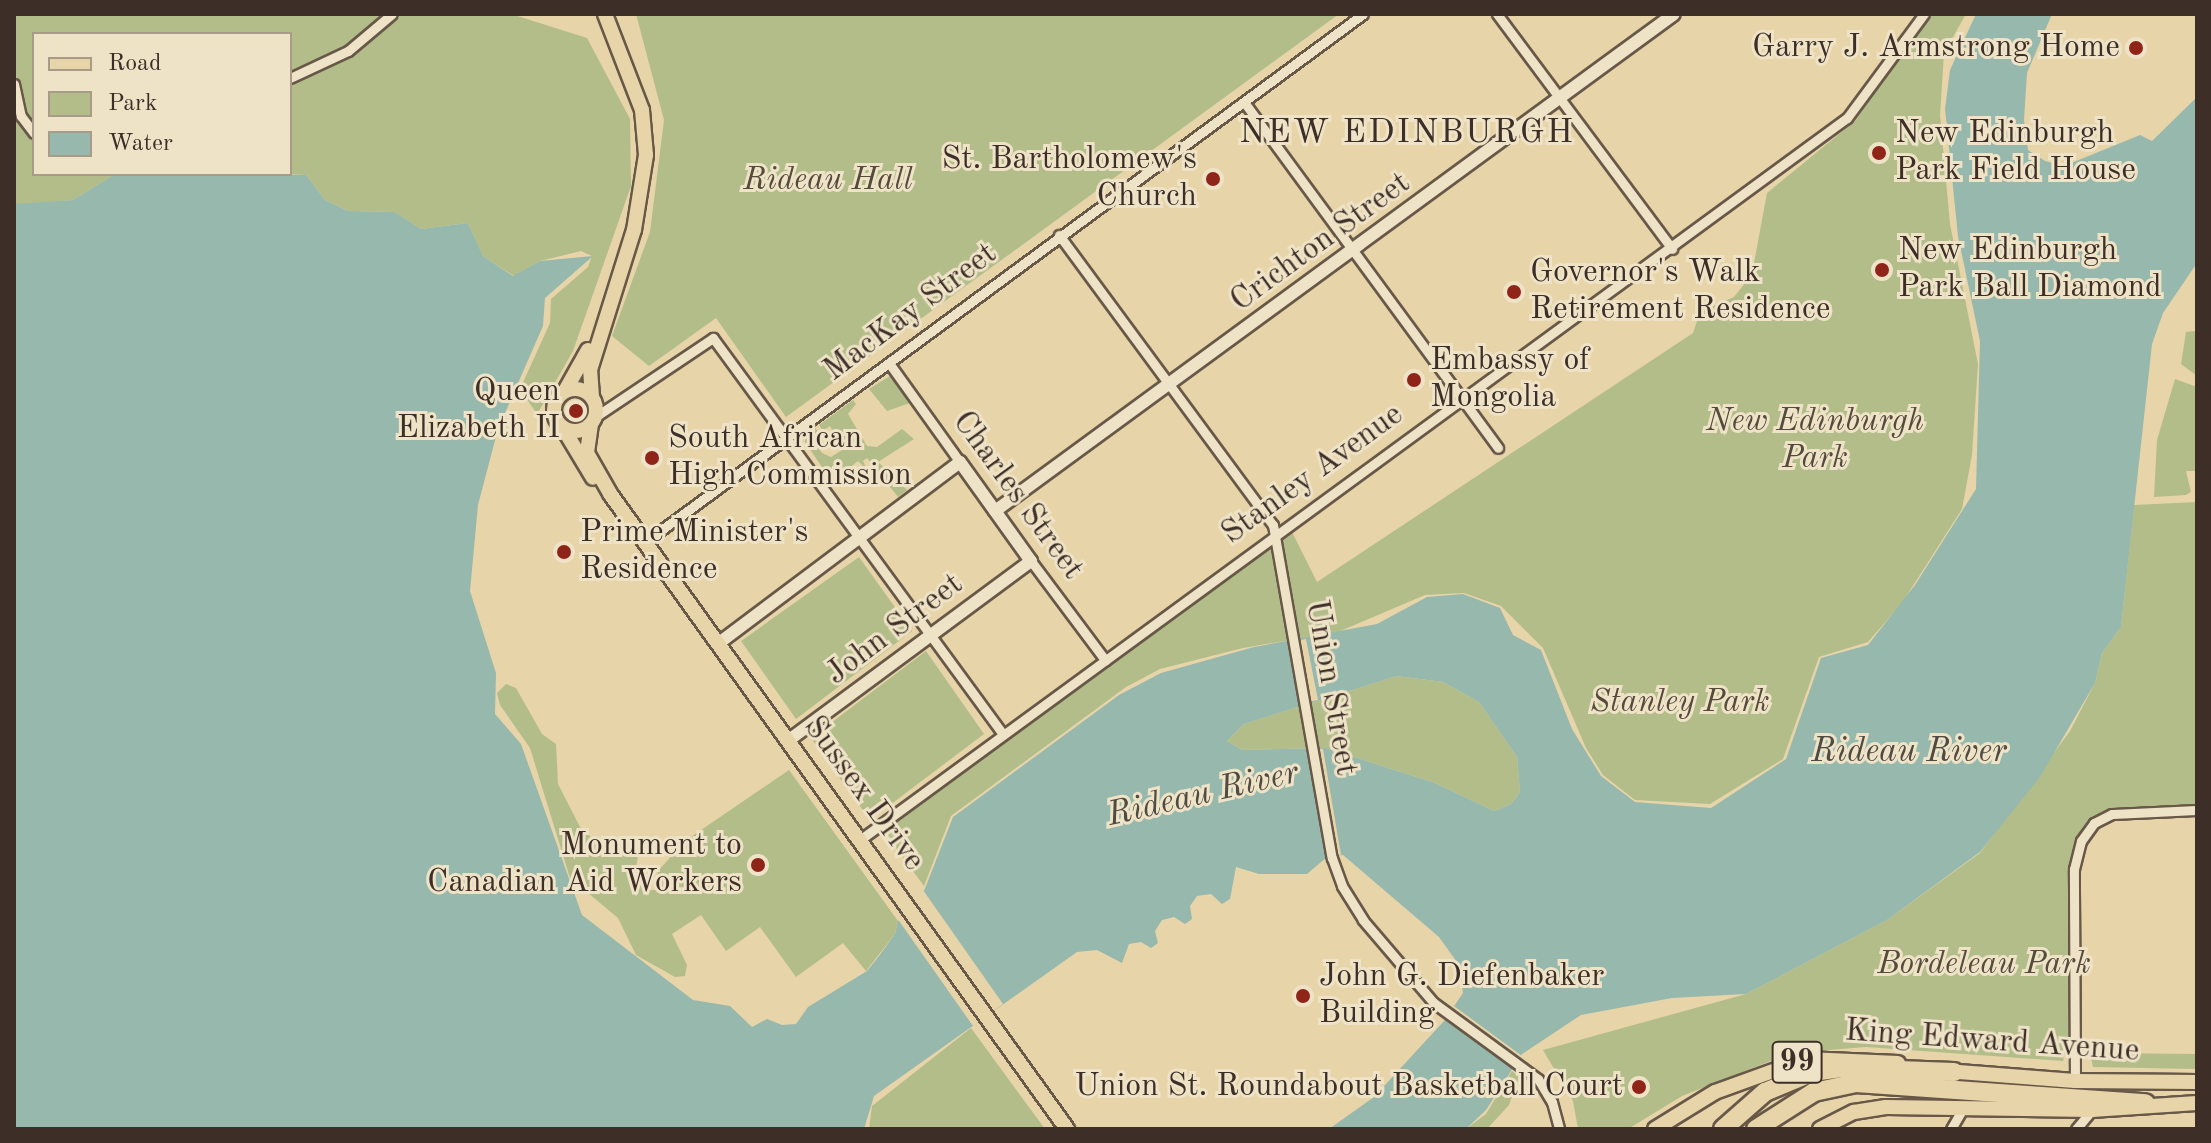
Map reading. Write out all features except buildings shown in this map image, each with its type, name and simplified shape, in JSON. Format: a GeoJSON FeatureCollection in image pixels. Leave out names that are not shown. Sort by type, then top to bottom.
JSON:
{"type":"FeatureCollection","features":[{"type":"Feature","properties":{"kind":"highway"},"geometry":{"type":"LineString","coordinates":[[1723,1129],[1765,1092],[1813,1072],[1874,1068],[1954,1072]]}},
{"type":"Feature","properties":{"kind":"highway"},"geometry":{"type":"LineString","coordinates":[[1756,1129],[1785,1107],[1841,1084],[1951,1086],[2145,1103]]}},
{"type":"Feature","properties":{"kind":"main road"},"geometry":{"type":"LineString","coordinates":[[603,14],[642,110],[646,141],[640,203],[624,261],[590,370],[593,420],[581,431],[563,428],[553,409],[579,372],[624,261]]}},
{"type":"Feature","properties":{"kind":"main road"},"geometry":{"type":"LineString","coordinates":[[565,391],[576,389],[592,397]]}},
{"type":"Feature","properties":{"kind":"main road","name":"Sussex Drive"},"geometry":{"type":"LineString","coordinates":[[593,420],[587,453],[611,495],[1067,1129]]}},
{"type":"Feature","properties":{"kind":"main road","name":"Sussex Drive"},"geometry":{"type":"LineString","coordinates":[[563,428],[581,462],[611,495]]}},
{"type":"Feature","properties":{"kind":"main road","name":"King Edward Avenue"},"geometry":{"type":"LineString","coordinates":[[1655,1129],[1715,1092],[1806,1059],[1871,1059],[1954,1072],[2075,1081],[2197,1082]]}},
{"type":"Feature","properties":{"kind":"main road","name":"King Edward Avenue"},"geometry":{"type":"LineString","coordinates":[[1820,1129],[1869,1108],[2092,1110],[2145,1103],[2197,1103]]}},
{"type":"Feature","properties":{"kind":"street"},"geometry":{"type":"LineString","coordinates":[[292,77],[348,51],[392,14]]}},
{"type":"Feature","properties":{"kind":"street","name":"MacKay Street"},"geometry":{"type":"LineString","coordinates":[[645,542],[1363,14]]}},
{"type":"Feature","properties":{"kind":"street"},"geometry":{"type":"LineString","coordinates":[[1497,14],[1672,249]]}},
{"type":"Feature","properties":{"kind":"street","name":"Crichton Street"},"geometry":{"type":"LineString","coordinates":[[995,511],[1674,14]]}},
{"type":"Feature","properties":{"kind":"street","name":"Stanley Avenue"},"geometry":{"type":"LineString","coordinates":[[861,839],[1276,534],[1672,249],[1847,118],[1924,14]]}},
{"type":"Feature","properties":{"kind":"street"},"geometry":{"type":"LineString","coordinates":[[14,84],[21,116],[32,130]]}},
{"type":"Feature","properties":{"kind":"street"},"geometry":{"type":"LineString","coordinates":[[1244,102],[1498,448]]}},
{"type":"Feature","properties":{"kind":"street","name":"Union Street"},"geometry":{"type":"LineString","coordinates":[[1059,235],[1172,384],[1276,534],[1332,858],[1363,920],[1448,1015],[1518,1062],[1545,1087],[1559,1129]]}},
{"type":"Feature","properties":{"kind":"street"},"geometry":{"type":"LineString","coordinates":[[593,420],[713,338],[1003,734]]}},
{"type":"Feature","properties":{"kind":"street","name":"Charles Street"},"geometry":{"type":"LineString","coordinates":[[889,363],[1105,660]]}},
{"type":"Feature","properties":{"kind":"street"},"geometry":{"type":"LineString","coordinates":[[719,643],[960,462]]}},
{"type":"Feature","properties":{"kind":"street","name":"John Street"},"geometry":{"type":"LineString","coordinates":[[789,740],[1031,561]]}},
{"type":"Feature","properties":{"kind":"street"},"geometry":{"type":"LineString","coordinates":[[2075,1081],[2074,869],[2089,828],[2119,812],[2197,810]]}},
{"type":"Feature","properties":{"kind":"street"},"geometry":{"type":"LineString","coordinates":[[1951,1129],[1964,1108]]}},
{"type":"Feature","properties":{"kind":"street"},"geometry":{"type":"LineString","coordinates":[[2076,1129],[2092,1110]]}},
{"type":"Feature","properties":{"kind":"green space"},"geometry":{"type":"Polygon","coordinates":[[[14,14],[511,14],[587,38],[630,119],[631,186],[573,351],[537,414],[520,389],[550,323],[551,299],[588,267],[592,256],[581,251],[540,261],[514,276],[483,256],[468,223],[421,229],[395,212],[348,211],[325,200],[306,175],[292,174],[292,32],[32,32],[32,176],[112,176],[73,200],[14,205],[14,14]]]}},
{"type":"Feature","properties":{"kind":"green space","name":"Rideau Hall"},"geometry":{"type":"Polygon","coordinates":[[[636,14],[1339,14],[786,417],[716,318],[649,366],[612,336],[650,232],[664,120],[636,14]]]}},
{"type":"Feature","properties":{"kind":"green space"},"geometry":{"type":"Polygon","coordinates":[[[1930,14],[1966,14],[1944,53],[1940,115],[1950,224],[1978,364],[1972,455],[1962,509],[1902,603],[1868,642],[1819,657],[1783,759],[1710,804],[1635,800],[1603,775],[1586,748],[1543,648],[1501,606],[1464,593],[1425,595],[1338,632],[1243,648],[1160,669],[1126,687],[951,816],[924,886],[885,833],[888,825],[1171,614],[1292,532],[1317,582],[1693,333],[1700,312],[1734,297],[1752,274],[1767,193],[1855,121],[1930,14]]]}},
{"type":"Feature","properties":{"kind":"green space"},"geometry":{"type":"Polygon","coordinates":[[[2195,331],[2197,376],[2181,364],[2186,332],[2195,331]]]}},
{"type":"Feature","properties":{"kind":"green space"},"geometry":{"type":"Polygon","coordinates":[[[890,376],[910,403],[887,411],[869,389],[890,376]]]}},
{"type":"Feature","properties":{"kind":"green space"},"geometry":{"type":"Polygon","coordinates":[[[2175,379],[2197,387],[2196,471],[2186,471],[2191,492],[2154,497],[2157,440],[2175,379]]]}},
{"type":"Feature","properties":{"kind":"green space"},"geometry":{"type":"Polygon","coordinates":[[[853,400],[856,404],[848,414],[867,446],[877,447],[902,429],[914,439],[878,462],[907,490],[898,497],[867,458],[863,461],[867,470],[858,461],[837,478],[842,472],[838,465],[826,473],[805,442],[806,434],[815,428],[819,433],[812,439],[822,453],[831,457],[842,450],[830,426],[823,431],[819,425],[853,400]]]}},
{"type":"Feature","properties":{"kind":"green space","name":"Bordeleau Park"},"geometry":{"type":"Polygon","coordinates":[[[2197,502],[2197,810],[2105,816],[2078,848],[2074,1018],[2063,1061],[1866,1047],[1791,1053],[1682,1096],[1628,1129],[1578,1129],[1573,1101],[1543,1050],[1746,994],[1887,920],[1980,853],[2070,731],[2095,683],[2102,653],[2121,627],[2134,505],[2197,502]]]}},
{"type":"Feature","properties":{"kind":"green space"},"geometry":{"type":"Polygon","coordinates":[[[859,557],[912,631],[796,719],[741,641],[859,557]]]}},
{"type":"Feature","properties":{"kind":"green space"},"geometry":{"type":"Polygon","coordinates":[[[926,651],[984,734],[870,820],[811,738],[926,651]]]}},
{"type":"Feature","properties":{"kind":"green space"},"geometry":{"type":"Polygon","coordinates":[[[1397,676],[1443,682],[1479,702],[1517,757],[1520,792],[1511,804],[1494,811],[1435,783],[1326,748],[1242,750],[1227,741],[1244,724],[1397,676]]]}},
{"type":"Feature","properties":{"kind":"green space"},"geometry":{"type":"Polygon","coordinates":[[[506,684],[516,688],[542,734],[556,744],[558,784],[580,827],[610,855],[634,849],[639,852],[634,876],[644,890],[655,890],[658,871],[685,841],[789,770],[898,921],[895,934],[866,971],[843,943],[796,977],[760,927],[726,951],[701,915],[672,934],[687,965],[685,976],[675,977],[636,955],[618,918],[570,878],[530,748],[500,705],[497,693],[506,684]]]}},
{"type":"Feature","properties":{"kind":"green space"},"geometry":{"type":"Polygon","coordinates":[[[971,1028],[1045,1129],[869,1129],[872,1106],[971,1028]]]}},
{"type":"Feature","properties":{"kind":"green space"},"geometry":{"type":"Polygon","coordinates":[[[2090,1053],[2197,1054],[2197,1069],[2093,1067],[2090,1053]]]}},
{"type":"Feature","properties":{"kind":"green space"},"geometry":{"type":"Polygon","coordinates":[[[1512,1071],[1519,1077],[1509,1105],[1487,1129],[1466,1129],[1486,1114],[1512,1071]]]}},
{"type":"Feature","properties":{"kind":"water","name":"Rideau River"},"geometry":{"type":"Polygon","coordinates":[[[1976,14],[2052,14],[2027,73],[2024,120],[2028,150],[2045,161],[2064,166],[2140,135],[2152,141],[2197,97],[2197,263],[2163,313],[2152,344],[2121,627],[2102,653],[2095,683],[2040,777],[1980,852],[1887,920],[1746,994],[1672,998],[1581,1015],[1522,1054],[1486,1110],[1466,1129],[1329,1129],[1374,1097],[1444,1021],[1463,993],[1459,965],[1439,937],[1343,855],[1327,857],[1307,874],[1259,874],[1236,867],[1230,899],[1222,904],[1211,894],[1197,896],[1190,906],[1192,919],[1185,924],[1174,917],[1162,920],[1155,931],[1158,943],[1151,948],[1141,942],[1129,944],[1122,963],[1097,950],[1077,952],[874,1096],[864,1129],[14,1129],[14,204],[73,200],[112,176],[306,175],[325,200],[348,211],[395,212],[421,229],[468,223],[483,256],[513,276],[540,261],[593,256],[545,298],[543,326],[498,429],[478,505],[470,591],[496,673],[495,714],[521,744],[582,915],[693,1000],[730,1006],[752,1027],[767,1019],[782,1025],[796,1024],[808,1007],[867,971],[895,934],[898,921],[924,891],[953,817],[1119,695],[1161,673],[1254,647],[1377,624],[1427,597],[1463,594],[1500,608],[1513,635],[1541,650],[1572,729],[1601,776],[1635,802],[1711,808],[1786,759],[1821,658],[1868,645],[1915,585],[1976,489],[1980,341],[1958,236],[1945,109],[1950,70],[1976,14]],[[1397,676],[1244,724],[1227,741],[1242,750],[1326,748],[1435,783],[1494,811],[1511,804],[1520,792],[1517,757],[1479,702],[1443,682],[1397,676]]]}},
{"type":"Feature","properties":{"kind":"pier"},"geometry":{"type":"Polygon","coordinates":[[[1306,639],[1318,700],[1302,703],[1290,642],[1306,639]]]}},
{"type":"Feature","properties":{"kind":"pier"},"geometry":{"type":"Polygon","coordinates":[[[1323,749],[1341,855],[1327,858],[1309,750],[1323,749]]]}},
{"type":"Feature","properties":{"kind":"pier"},"geometry":{"type":"Polygon","coordinates":[[[923,890],[1003,1004],[973,1026],[897,918],[923,890]]]}},
{"type":"Feature","properties":{"kind":"pier"},"geometry":{"type":"Polygon","coordinates":[[[1454,1006],[1522,1056],[1513,1068],[1445,1020],[1454,1006]]]}},
{"type":"Feature","properties":{"kind":"place","name":"Garry J. Armstrong Home"},"geometry":{"type":"Point","coordinates":[2136,48]}},
{"type":"Feature","properties":{"kind":"place","name":"New Edinburgh Park Field House"},"geometry":{"type":"Point","coordinates":[1879,153]}},
{"type":"Feature","properties":{"kind":"place","name":"St. Bartholomew's Church"},"geometry":{"type":"Point","coordinates":[1213,179]}},
{"type":"Feature","properties":{"kind":"place","name":"New Edinburgh Park Ball Diamond"},"geometry":{"type":"Point","coordinates":[1882,270]}},
{"type":"Feature","properties":{"kind":"place","name":"Governor's Walk Retirement Residence"},"geometry":{"type":"Point","coordinates":[1514,292]}},
{"type":"Feature","properties":{"kind":"place","name":"Embassy of Mongolia"},"geometry":{"type":"Point","coordinates":[1414,380]}},
{"type":"Feature","properties":{"kind":"place","name":"Queen Elizabeth II"},"geometry":{"type":"Point","coordinates":[576,411]}},
{"type":"Feature","properties":{"kind":"place","name":"South African High Commission"},"geometry":{"type":"Point","coordinates":[652,458]}},
{"type":"Feature","properties":{"kind":"place","name":"Prime Minister's Residence"},"geometry":{"type":"Point","coordinates":[564,552]}},
{"type":"Feature","properties":{"kind":"place","name":"Monument to Canadian Aid Workers"},"geometry":{"type":"Point","coordinates":[758,865]}},
{"type":"Feature","properties":{"kind":"place","name":"John G. Diefenbaker Building"},"geometry":{"type":"Point","coordinates":[1303,996]}},
{"type":"Feature","properties":{"kind":"place","name":"Union St. Roundabout Basketball Court"},"geometry":{"type":"Point","coordinates":[1639,1087]}},
{"type":"Feature","properties":{"kind":"district","name":"NEW EDINBURGH"},"geometry":{"type":"Point","coordinates":[1407,134]}},
{"type":"Feature","properties":{"kind":"park label","name":"New Edinburgh Park"},"geometry":{"type":"Point","coordinates":[1815,442]}},
{"type":"Feature","properties":{"kind":"park label","name":"Stanley Park"},"geometry":{"type":"Point","coordinates":[1680,703]}}]}
